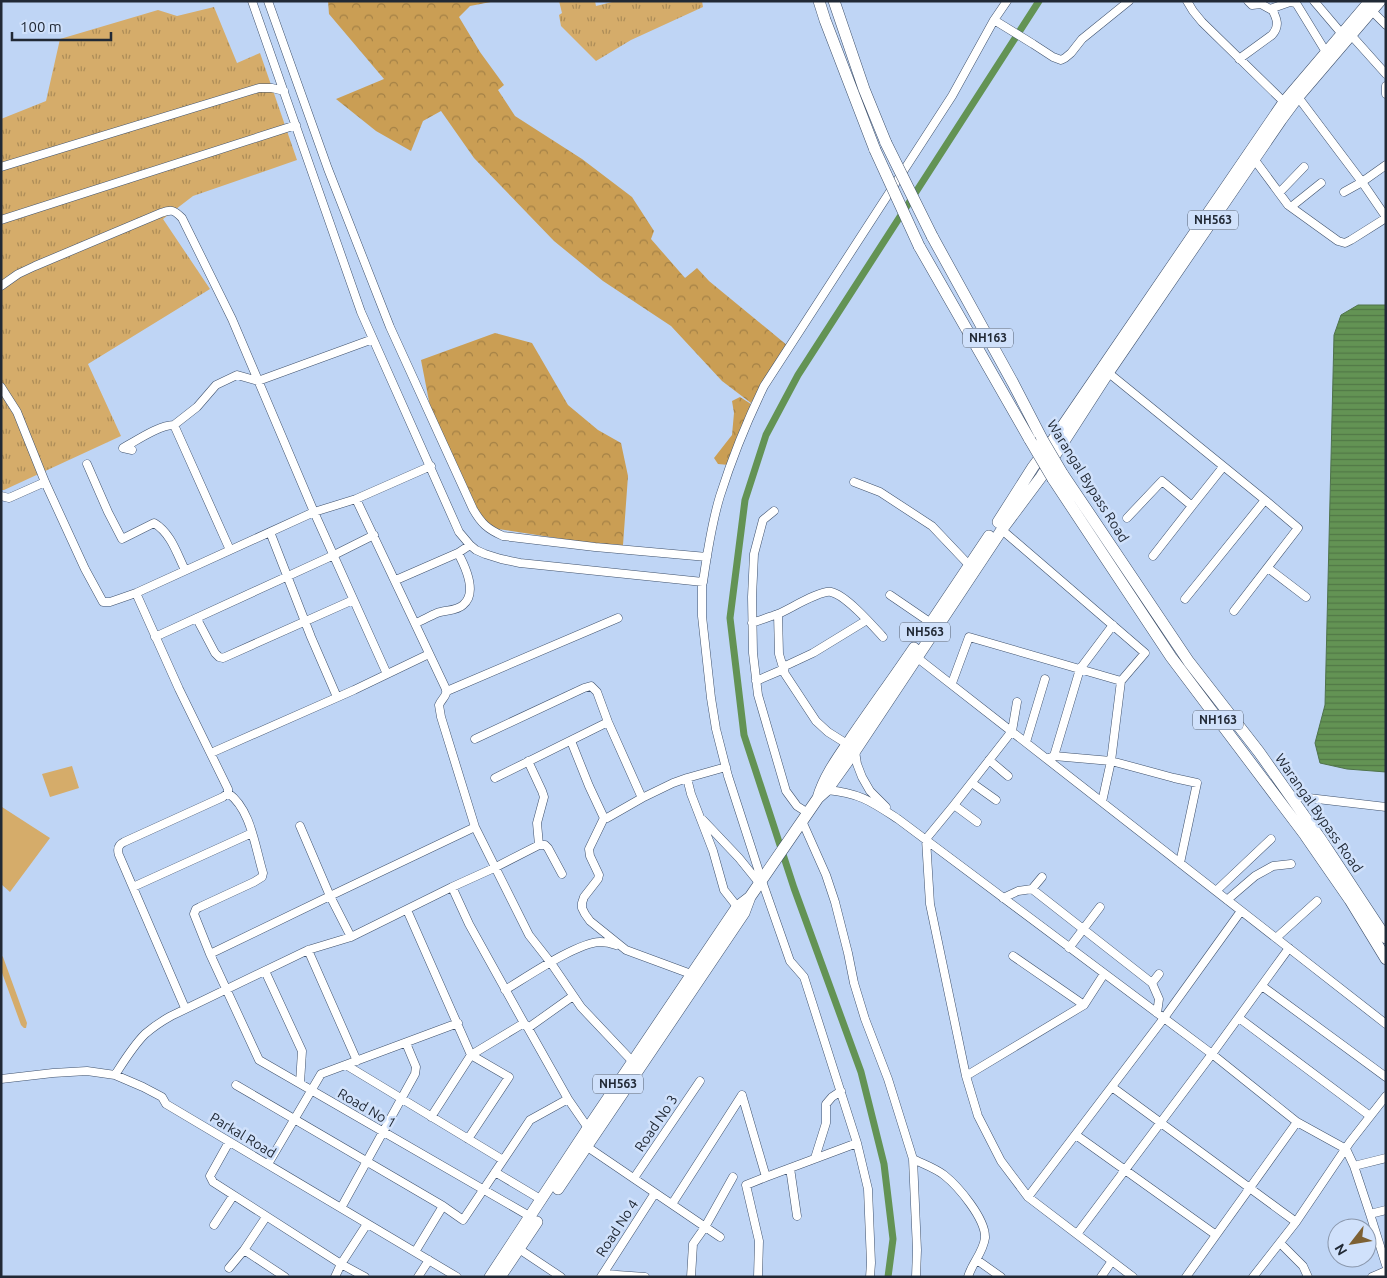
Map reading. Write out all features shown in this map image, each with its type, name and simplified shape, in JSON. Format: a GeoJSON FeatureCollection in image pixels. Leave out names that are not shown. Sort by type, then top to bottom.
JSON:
{"type":"FeatureCollection","features":[{"type":"Feature","properties":{"kind":"highway","name":"Warangal Bypass Road"},"geometry":{"type":"LineString","coordinates":[[820,1],[825,20],[875,150],[919,246],[1030,440],[1189,662],[1259,752],[1322,841],[1386,938]]}},
{"type":"Feature","properties":{"kind":"highway","name":"Warangal Bypass Road"},"geometry":{"type":"LineString","coordinates":[[834,1],[864,89],[886,143],[932,236],[1013,383],[1042,440],[1057,476],[1172,657],[1305,835],[1350,900],[1386,960]]}},
{"type":"Feature","properties":{"kind":"highway","name":"NH563"},"geometry":{"type":"LineString","coordinates":[[914,655],[931,623],[1034,467],[1105,371],[1298,97],[1346,34],[1371,6],[1380,1]]}},
{"type":"Feature","properties":{"kind":"highway","name":"NH563"},"geometry":{"type":"LineString","coordinates":[[500,1277],[741,910],[818,798],[828,790],[851,748],[914,655],[1041,478],[1105,371],[1284,102],[1326,52],[1346,34]]}},
{"type":"Feature","properties":{"kind":"highway","name":"NH563"},"geometry":{"type":"LineString","coordinates":[[818,798],[827,774],[851,748]]}},
{"type":"Feature","properties":{"kind":"highway","name":"NH563"},"geometry":{"type":"LineString","coordinates":[[490,1277],[691,974],[741,910]]}},
{"type":"Feature","properties":{"kind":"street"},"geometry":{"type":"LineString","coordinates":[[252,1],[361,312],[459,532],[470,545],[484,554],[520,563],[703,582]]}},
{"type":"Feature","properties":{"kind":"street"},"geometry":{"type":"LineString","coordinates":[[268,1],[328,169],[390,327],[479,520],[489,529],[503,536],[595,547],[707,557]]}},
{"type":"Feature","properties":{"kind":"street"},"geometry":{"type":"LineString","coordinates":[[870,1277],[868,1189],[857,1143],[804,977],[790,961],[762,881],[716,729],[702,616],[702,585],[720,497],[745,427],[764,386],[952,96],[994,20],[1007,1]]}},
{"type":"Feature","properties":{"kind":"street"},"geometry":{"type":"LineString","coordinates":[[994,20],[1053,57],[1062,60],[1082,38],[1129,1]]}},
{"type":"Feature","properties":{"kind":"street"},"geometry":{"type":"LineString","coordinates":[[1187,1],[1202,22],[1284,102]]}},
{"type":"Feature","properties":{"kind":"street"},"geometry":{"type":"LineString","coordinates":[[1248,1],[1252,5],[1260,4],[1268,9],[1293,2],[1298,6],[1326,52]]}},
{"type":"Feature","properties":{"kind":"street"},"geometry":{"type":"LineString","coordinates":[[1314,1],[1386,74]]}},
{"type":"Feature","properties":{"kind":"street"},"geometry":{"type":"LineString","coordinates":[[1371,6],[1386,25]]}},
{"type":"Feature","properties":{"kind":"street"},"geometry":{"type":"LineString","coordinates":[[1239,59],[1276,31],[1278,25],[1272,9]]}},
{"type":"Feature","properties":{"kind":"street"},"geometry":{"type":"LineString","coordinates":[[1386,86],[1386,94]]}},
{"type":"Feature","properties":{"kind":"street"},"geometry":{"type":"LineString","coordinates":[[1,167],[259,88],[284,91]]}},
{"type":"Feature","properties":{"kind":"street"},"geometry":{"type":"LineString","coordinates":[[1254,159],[1291,207],[1338,241],[1345,243],[1351,240],[1386,217],[1298,97]]}},
{"type":"Feature","properties":{"kind":"street"},"geometry":{"type":"LineString","coordinates":[[1,220],[296,125]]}},
{"type":"Feature","properties":{"kind":"street"},"geometry":{"type":"LineString","coordinates":[[1344,192],[1386,165]]}},
{"type":"Feature","properties":{"kind":"street"},"geometry":{"type":"LineString","coordinates":[[1279,193],[1304,167]]}},
{"type":"Feature","properties":{"kind":"street"},"geometry":{"type":"LineString","coordinates":[[1291,207],[1321,183]]}},
{"type":"Feature","properties":{"kind":"street"},"geometry":{"type":"LineString","coordinates":[[1,286],[18,274],[35,266],[168,210],[175,211],[182,218],[220,294],[314,512],[387,674]]}},
{"type":"Feature","properties":{"kind":"street"},"geometry":{"type":"LineString","coordinates":[[132,450],[122,448],[160,428],[174,425],[197,407],[216,385],[237,375],[258,381],[373,339]]}},
{"type":"Feature","properties":{"kind":"street"},"geometry":{"type":"LineString","coordinates":[[1105,371],[1298,528],[1234,611]]}},
{"type":"Feature","properties":{"kind":"street"},"geometry":{"type":"LineString","coordinates":[[1,387],[16,412],[45,482],[85,569],[103,602],[110,602],[136,593],[314,512],[356,499],[430,466]]}},
{"type":"Feature","properties":{"kind":"street"},"geometry":{"type":"LineString","coordinates":[[174,425],[230,550]]}},
{"type":"Feature","properties":{"kind":"street"},"geometry":{"type":"LineString","coordinates":[[87,464],[122,539],[154,523],[163,528],[185,570]]}},
{"type":"Feature","properties":{"kind":"street"},"geometry":{"type":"LineString","coordinates":[[1153,556],[1223,467]]}},
{"type":"Feature","properties":{"kind":"street"},"geometry":{"type":"LineString","coordinates":[[1127,518],[1162,481],[1192,506]]}},
{"type":"Feature","properties":{"kind":"street"},"geometry":{"type":"LineString","coordinates":[[1,496],[9,498],[45,482]]}},
{"type":"Feature","properties":{"kind":"street"},"geometry":{"type":"LineString","coordinates":[[854,482],[880,492],[932,526],[969,565]]}},
{"type":"Feature","properties":{"kind":"street"},"geometry":{"type":"LineString","coordinates":[[356,499],[447,690],[446,695],[440,702],[439,709],[475,827],[494,868],[528,935],[551,963],[581,1007],[633,1062]]}},
{"type":"Feature","properties":{"kind":"street"},"geometry":{"type":"LineString","coordinates":[[1185,599],[1265,500]]}},
{"type":"Feature","properties":{"kind":"street"},"geometry":{"type":"LineString","coordinates":[[774,511],[764,520],[754,554],[752,623],[758,696],[786,792],[797,806],[826,874],[848,953],[854,984],[888,1079],[913,1159],[917,1250],[916,1277]]}},
{"type":"Feature","properties":{"kind":"street"},"geometry":{"type":"LineString","coordinates":[[1002,530],[1145,653],[1122,681],[1111,761],[1102,802]]}},
{"type":"Feature","properties":{"kind":"street"},"geometry":{"type":"LineString","coordinates":[[270,532],[337,697]]}},
{"type":"Feature","properties":{"kind":"street"},"geometry":{"type":"LineString","coordinates":[[155,637],[374,536]]}},
{"type":"Feature","properties":{"kind":"street"},"geometry":{"type":"LineString","coordinates":[[396,580],[458,554],[470,545]]}},
{"type":"Feature","properties":{"kind":"street"},"geometry":{"type":"LineString","coordinates":[[416,623],[440,612],[461,607],[467,600],[469,581],[458,554]]}},
{"type":"Feature","properties":{"kind":"street"},"geometry":{"type":"LineString","coordinates":[[1268,568],[1306,597]]}},
{"type":"Feature","properties":{"kind":"street"},"geometry":{"type":"LineString","coordinates":[[752,623],[778,614],[819,594],[832,592],[841,596],[883,638]]}},
{"type":"Feature","properties":{"kind":"street"},"geometry":{"type":"LineString","coordinates":[[133,887],[252,833],[244,811],[236,799],[228,792],[227,786],[179,690],[136,593]]}},
{"type":"Feature","properties":{"kind":"street"},"geometry":{"type":"LineString","coordinates":[[890,595],[931,623]]}},
{"type":"Feature","properties":{"kind":"street"},"geometry":{"type":"LineString","coordinates":[[196,619],[215,653],[223,658],[353,600]]}},
{"type":"Feature","properties":{"kind":"street"},"geometry":{"type":"LineString","coordinates":[[778,614],[779,654],[790,682],[816,721],[851,748],[862,777],[870,791],[898,819]]}},
{"type":"Feature","properties":{"kind":"street"},"geometry":{"type":"LineString","coordinates":[[447,690],[618,618]]}},
{"type":"Feature","properties":{"kind":"street"},"geometry":{"type":"LineString","coordinates":[[756,681],[813,653],[867,620]]}},
{"type":"Feature","properties":{"kind":"street"},"geometry":{"type":"LineString","coordinates":[[1051,757],[1080,669],[1113,625]]}},
{"type":"Feature","properties":{"kind":"street"},"geometry":{"type":"LineString","coordinates":[[952,683],[969,637],[1122,681]]}},
{"type":"Feature","properties":{"kind":"street"},"geometry":{"type":"LineString","coordinates":[[211,753],[430,654]]}},
{"type":"Feature","properties":{"kind":"street"},"geometry":{"type":"LineString","coordinates":[[914,655],[1026,742],[1051,757],[1102,802],[1386,1024]]}},
{"type":"Feature","properties":{"kind":"street"},"geometry":{"type":"LineString","coordinates":[[1026,742],[1045,679]]}},
{"type":"Feature","properties":{"kind":"street"},"geometry":{"type":"LineString","coordinates":[[475,739],[588,686],[594,688],[642,798]]}},
{"type":"Feature","properties":{"kind":"street"},"geometry":{"type":"LineString","coordinates":[[1017,702],[1012,731],[926,839],[930,904],[966,1076],[978,1116],[1001,1161],[1028,1196],[1133,1277]]}},
{"type":"Feature","properties":{"kind":"street"},"geometry":{"type":"LineString","coordinates":[[495,778],[608,722]]}},
{"type":"Feature","properties":{"kind":"street"},"geometry":{"type":"LineString","coordinates":[[571,741],[604,818]]}},
{"type":"Feature","properties":{"kind":"street"},"geometry":{"type":"LineString","coordinates":[[1051,757],[1111,761],[1197,783],[1180,863]]}},
{"type":"Feature","properties":{"kind":"street"},"geometry":{"type":"LineString","coordinates":[[989,760],[1008,776]]}},
{"type":"Feature","properties":{"kind":"street"},"geometry":{"type":"LineString","coordinates":[[528,761],[544,797],[537,823],[539,845]]}},
{"type":"Feature","properties":{"kind":"street"},"geometry":{"type":"LineString","coordinates":[[604,818],[673,783],[726,767]]}},
{"type":"Feature","properties":{"kind":"street"},"geometry":{"type":"LineString","coordinates":[[687,778],[691,794],[713,851],[724,890],[741,910]]}},
{"type":"Feature","properties":{"kind":"street"},"geometry":{"type":"LineString","coordinates":[[972,782],[996,800]]}},
{"type":"Feature","properties":{"kind":"street"},"geometry":{"type":"LineString","coordinates":[[828,790],[865,798],[898,819],[1212,1054],[1297,1122],[1346,1149],[1354,1166],[1384,1250],[1386,1265]]}},
{"type":"Feature","properties":{"kind":"street"},"geometry":{"type":"LineString","coordinates":[[185,1008],[118,848],[121,843],[223,798],[228,792]]}},
{"type":"Feature","properties":{"kind":"street"},"geometry":{"type":"LineString","coordinates":[[1300,797],[1386,807]]}},
{"type":"Feature","properties":{"kind":"street"},"geometry":{"type":"LineString","coordinates":[[954,805],[977,822]]}},
{"type":"Feature","properties":{"kind":"street"},"geometry":{"type":"LineString","coordinates":[[701,817],[762,881]]}},
{"type":"Feature","properties":{"kind":"street"},"geometry":{"type":"LineString","coordinates":[[604,818],[589,849],[590,856],[598,871],[598,879],[584,897],[582,908],[585,914],[590,921],[620,946],[632,953],[691,974]]}},
{"type":"Feature","properties":{"kind":"street"},"geometry":{"type":"LineString","coordinates":[[300,826],[330,896],[351,937]]}},
{"type":"Feature","properties":{"kind":"street"},"geometry":{"type":"LineString","coordinates":[[210,954],[475,827]]}},
{"type":"Feature","properties":{"kind":"street","name":"Road No 1"},"geometry":{"type":"LineString","coordinates":[[252,833],[262,877],[200,907],[195,911],[195,917],[259,1060],[531,1217]]}},
{"type":"Feature","properties":{"kind":"street"},"geometry":{"type":"LineString","coordinates":[[1216,891],[1271,839]]}},
{"type":"Feature","properties":{"kind":"street"},"geometry":{"type":"LineString","coordinates":[[115,1076],[128,1055],[146,1034],[157,1024],[185,1008],[308,950],[351,937],[539,845],[548,848],[562,874]]}},
{"type":"Feature","properties":{"kind":"street"},"geometry":{"type":"LineString","coordinates":[[1227,900],[1255,876],[1273,866],[1291,864]]}},
{"type":"Feature","properties":{"kind":"street"},"geometry":{"type":"LineString","coordinates":[[1003,898],[1018,891],[1032,889],[1042,877]]}},
{"type":"Feature","properties":{"kind":"street"},"geometry":{"type":"LineString","coordinates":[[452,887],[469,924],[505,990],[568,1099],[588,1128]]}},
{"type":"Feature","properties":{"kind":"street"},"geometry":{"type":"LineString","coordinates":[[1032,889],[1152,983],[1159,999],[1157,1013]]}},
{"type":"Feature","properties":{"kind":"street"},"geometry":{"type":"LineString","coordinates":[[1276,938],[1317,901]]}},
{"type":"Feature","properties":{"kind":"street"},"geometry":{"type":"LineString","coordinates":[[1069,948],[1100,907]]}},
{"type":"Feature","properties":{"kind":"street"},"geometry":{"type":"LineString","coordinates":[[407,910],[472,1055],[509,1077],[468,1139]]}},
{"type":"Feature","properties":{"kind":"street"},"geometry":{"type":"LineString","coordinates":[[1028,1196],[1164,1018],[1241,911]]}},
{"type":"Feature","properties":{"kind":"street"},"geometry":{"type":"LineString","coordinates":[[505,990],[580,948],[602,942],[620,946]]}},
{"type":"Feature","properties":{"kind":"street"},"geometry":{"type":"LineString","coordinates":[[1077,1234],[1289,948]]}},
{"type":"Feature","properties":{"kind":"street"},"geometry":{"type":"LineString","coordinates":[[308,950],[356,1061]]}},
{"type":"Feature","properties":{"kind":"street"},"geometry":{"type":"LineString","coordinates":[[1013,956],[1084,1005]]}},
{"type":"Feature","properties":{"kind":"street"},"geometry":{"type":"LineString","coordinates":[[265,971],[302,1051],[300,1083]]}},
{"type":"Feature","properties":{"kind":"street"},"geometry":{"type":"LineString","coordinates":[[966,1076],[1084,1005],[1104,974]]}},
{"type":"Feature","properties":{"kind":"street"},"geometry":{"type":"LineString","coordinates":[[1152,983],[1159,974]]}},
{"type":"Feature","properties":{"kind":"street"},"geometry":{"type":"LineString","coordinates":[[1262,986],[1386,1077]]}},
{"type":"Feature","properties":{"kind":"street"},"geometry":{"type":"LineString","coordinates":[[431,1117],[472,1055],[526,1026],[573,996]]}},
{"type":"Feature","properties":{"kind":"street"},"geometry":{"type":"LineString","coordinates":[[1238,1018],[1370,1116]]}},
{"type":"Feature","properties":{"kind":"street"},"geometry":{"type":"LineString","coordinates":[[268,1164],[321,1074],[458,1023]]}},
{"type":"Feature","properties":{"kind":"street"},"geometry":{"type":"LineString","coordinates":[[341,1208],[415,1074],[416,1067],[406,1043]]}},
{"type":"Feature","properties":{"kind":"street"},"geometry":{"type":"LineString","coordinates":[[346,1065],[503,1160]]}},
{"type":"Feature","properties":{"kind":"street","name":"Parkal Road"},"geometry":{"type":"LineString","coordinates":[[1,1079],[53,1073],[87,1072],[115,1076],[143,1086],[162,1097],[166,1104],[457,1277]]}},
{"type":"Feature","properties":{"kind":"street","name":"Road No 3"},"geometry":{"type":"LineString","coordinates":[[634,1178],[700,1081]]}},
{"type":"Feature","properties":{"kind":"street"},"geometry":{"type":"LineString","coordinates":[[236,1085],[443,1206],[463,1220],[530,1120],[568,1099]]}},
{"type":"Feature","properties":{"kind":"street"},"geometry":{"type":"LineString","coordinates":[[1112,1087],[1296,1222]]}},
{"type":"Feature","properties":{"kind":"street"},"geometry":{"type":"LineString","coordinates":[[815,1158],[826,1123],[826,1104],[832,1097],[841,1092]]}},
{"type":"Feature","properties":{"kind":"street"},"geometry":{"type":"LineString","coordinates":[[672,1204],[742,1095],[766,1177]]}},
{"type":"Feature","properties":{"kind":"street"},"geometry":{"type":"LineString","coordinates":[[1253,1277],[1296,1222],[1350,1142],[1386,1096]]}},
{"type":"Feature","properties":{"kind":"street"},"geometry":{"type":"LineString","coordinates":[[1186,1277],[1297,1122]]}},
{"type":"Feature","properties":{"kind":"street"},"geometry":{"type":"LineString","coordinates":[[1076,1135],[1216,1235]]}},
{"type":"Feature","properties":{"kind":"street"},"geometry":{"type":"LineString","coordinates":[[229,1142],[210,1176],[213,1182],[341,1264],[365,1277]]}},
{"type":"Feature","properties":{"kind":"street"},"geometry":{"type":"LineString","coordinates":[[758,1277],[759,1240],[746,1185],[857,1143]]}},
{"type":"Feature","properties":{"kind":"street"},"geometry":{"type":"LineString","coordinates":[[586,1146],[720,1237]]}},
{"type":"Feature","properties":{"kind":"street"},"geometry":{"type":"LineString","coordinates":[[1354,1166],[1386,1158]]}},
{"type":"Feature","properties":{"kind":"street"},"geometry":{"type":"LineString","coordinates":[[913,1159],[944,1175],[968,1200],[983,1226],[984,1244],[977,1260],[971,1267],[968,1277]]}},
{"type":"Feature","properties":{"kind":"street"},"geometry":{"type":"LineString","coordinates":[[790,1168],[797,1216]]}},
{"type":"Feature","properties":{"kind":"street"},"geometry":{"type":"LineString","coordinates":[[495,1172],[542,1200]]}},
{"type":"Feature","properties":{"kind":"street"},"geometry":{"type":"LineString","coordinates":[[691,1277],[693,1244],[705,1227],[733,1177]]}},
{"type":"Feature","properties":{"kind":"street","name":"Road No 4"},"geometry":{"type":"LineString","coordinates":[[602,1275],[655,1193]]}},
{"type":"Feature","properties":{"kind":"street"},"geometry":{"type":"LineString","coordinates":[[214,1224],[233,1196]]}},
{"type":"Feature","properties":{"kind":"street"},"geometry":{"type":"LineString","coordinates":[[414,1252],[443,1206]]}},
{"type":"Feature","properties":{"kind":"street"},"geometry":{"type":"LineString","coordinates":[[1370,1214],[1386,1210]]}},
{"type":"Feature","properties":{"kind":"street"},"geometry":{"type":"LineString","coordinates":[[229,1268],[244,1250],[266,1217]]}},
{"type":"Feature","properties":{"kind":"street"},"geometry":{"type":"LineString","coordinates":[[335,1277],[341,1264],[368,1224]]}},
{"type":"Feature","properties":{"kind":"street"},"geometry":{"type":"LineString","coordinates":[[1280,1243],[1303,1266],[1308,1277]]}},
{"type":"Feature","properties":{"kind":"street"},"geometry":{"type":"LineString","coordinates":[[519,1249],[560,1277]]}},
{"type":"Feature","properties":{"kind":"street"},"geometry":{"type":"LineString","coordinates":[[244,1250],[285,1277]]}},
{"type":"Feature","properties":{"kind":"street"},"geometry":{"type":"LineString","coordinates":[[418,1277],[429,1260]]}},
{"type":"Feature","properties":{"kind":"street"},"geometry":{"type":"LineString","coordinates":[[977,1260],[1001,1277]]}},
{"type":"Feature","properties":{"kind":"street"},"geometry":{"type":"LineString","coordinates":[[1101,1277],[1112,1261]]}},
{"type":"Feature","properties":{"kind":"street"},"geometry":{"type":"LineString","coordinates":[[1372,1277],[1386,1271]]}},
{"type":"Feature","properties":{"kind":"street"},"geometry":{"type":"LineString","coordinates":[[602,1275],[645,1277]]}},
{"type":"Feature","properties":{"kind":"green space"},"geometry":{"type":"Polygon","coordinates":[[[328,1],[496,1],[470,6],[459,17],[480,52],[504,85],[498,90],[515,116],[582,159],[632,197],[654,231],[651,239],[685,278],[697,268],[709,281],[788,346],[751,403],[722,381],[671,326],[603,281],[554,241],[474,158],[441,111],[423,121],[411,151],[376,131],[336,99],[384,79],[329,14],[328,1]]]}},
{"type":"Feature","properties":{"kind":"green space"},"geometry":{"type":"Polygon","coordinates":[[[559,1],[595,1],[596,6],[616,1],[702,1],[703,7],[631,40],[596,61],[561,26],[559,15],[562,13],[559,1]]]}},
{"type":"Feature","properties":{"kind":"green space"},"geometry":{"type":"Polygon","coordinates":[[[214,7],[237,63],[260,53],[297,160],[193,196],[163,219],[210,289],[88,364],[121,436],[1,490],[1,119],[46,101],[60,39],[158,10],[177,16],[214,7]]]}},
{"type":"Feature","properties":{"kind":"green space"},"geometry":{"type":"Polygon","coordinates":[[[495,333],[532,343],[568,405],[598,430],[621,443],[628,476],[623,545],[589,543],[485,527],[434,427],[421,360],[495,333]]]}},
{"type":"Feature","properties":{"kind":"green space"},"geometry":{"type":"Polygon","coordinates":[[[740,397],[751,404],[729,465],[718,464],[714,458],[732,435],[734,413],[732,401],[740,397]]]}},
{"type":"Feature","properties":{"kind":"green space"},"geometry":{"type":"Polygon","coordinates":[[[72,766],[79,788],[50,797],[42,774],[72,766]]]}},
{"type":"Feature","properties":{"kind":"green space"},"geometry":{"type":"Polygon","coordinates":[[[2,807],[50,838],[10,892],[1,884],[2,807]]]}},
{"type":"Feature","properties":{"kind":"green space"},"geometry":{"type":"Polygon","coordinates":[[[1,955],[27,1023],[26,1028],[21,1025],[1,970],[1,955]]]}},
{"type":"Feature","properties":{"kind":"shaded area"},"geometry":{"type":"Polygon","coordinates":[[[1358,305],[1386,305],[1386,772],[1347,769],[1320,763],[1315,743],[1325,705],[1334,335],[1341,315],[1358,305]]]}},
{"type":"Feature","properties":{"kind":"waterway"},"geometry":{"type":"LineString","coordinates":[[888,1277],[893,1239],[884,1164],[861,1072],[794,888],[744,735],[730,618],[745,500],[766,435],[798,375],[1039,1]]}}]}
